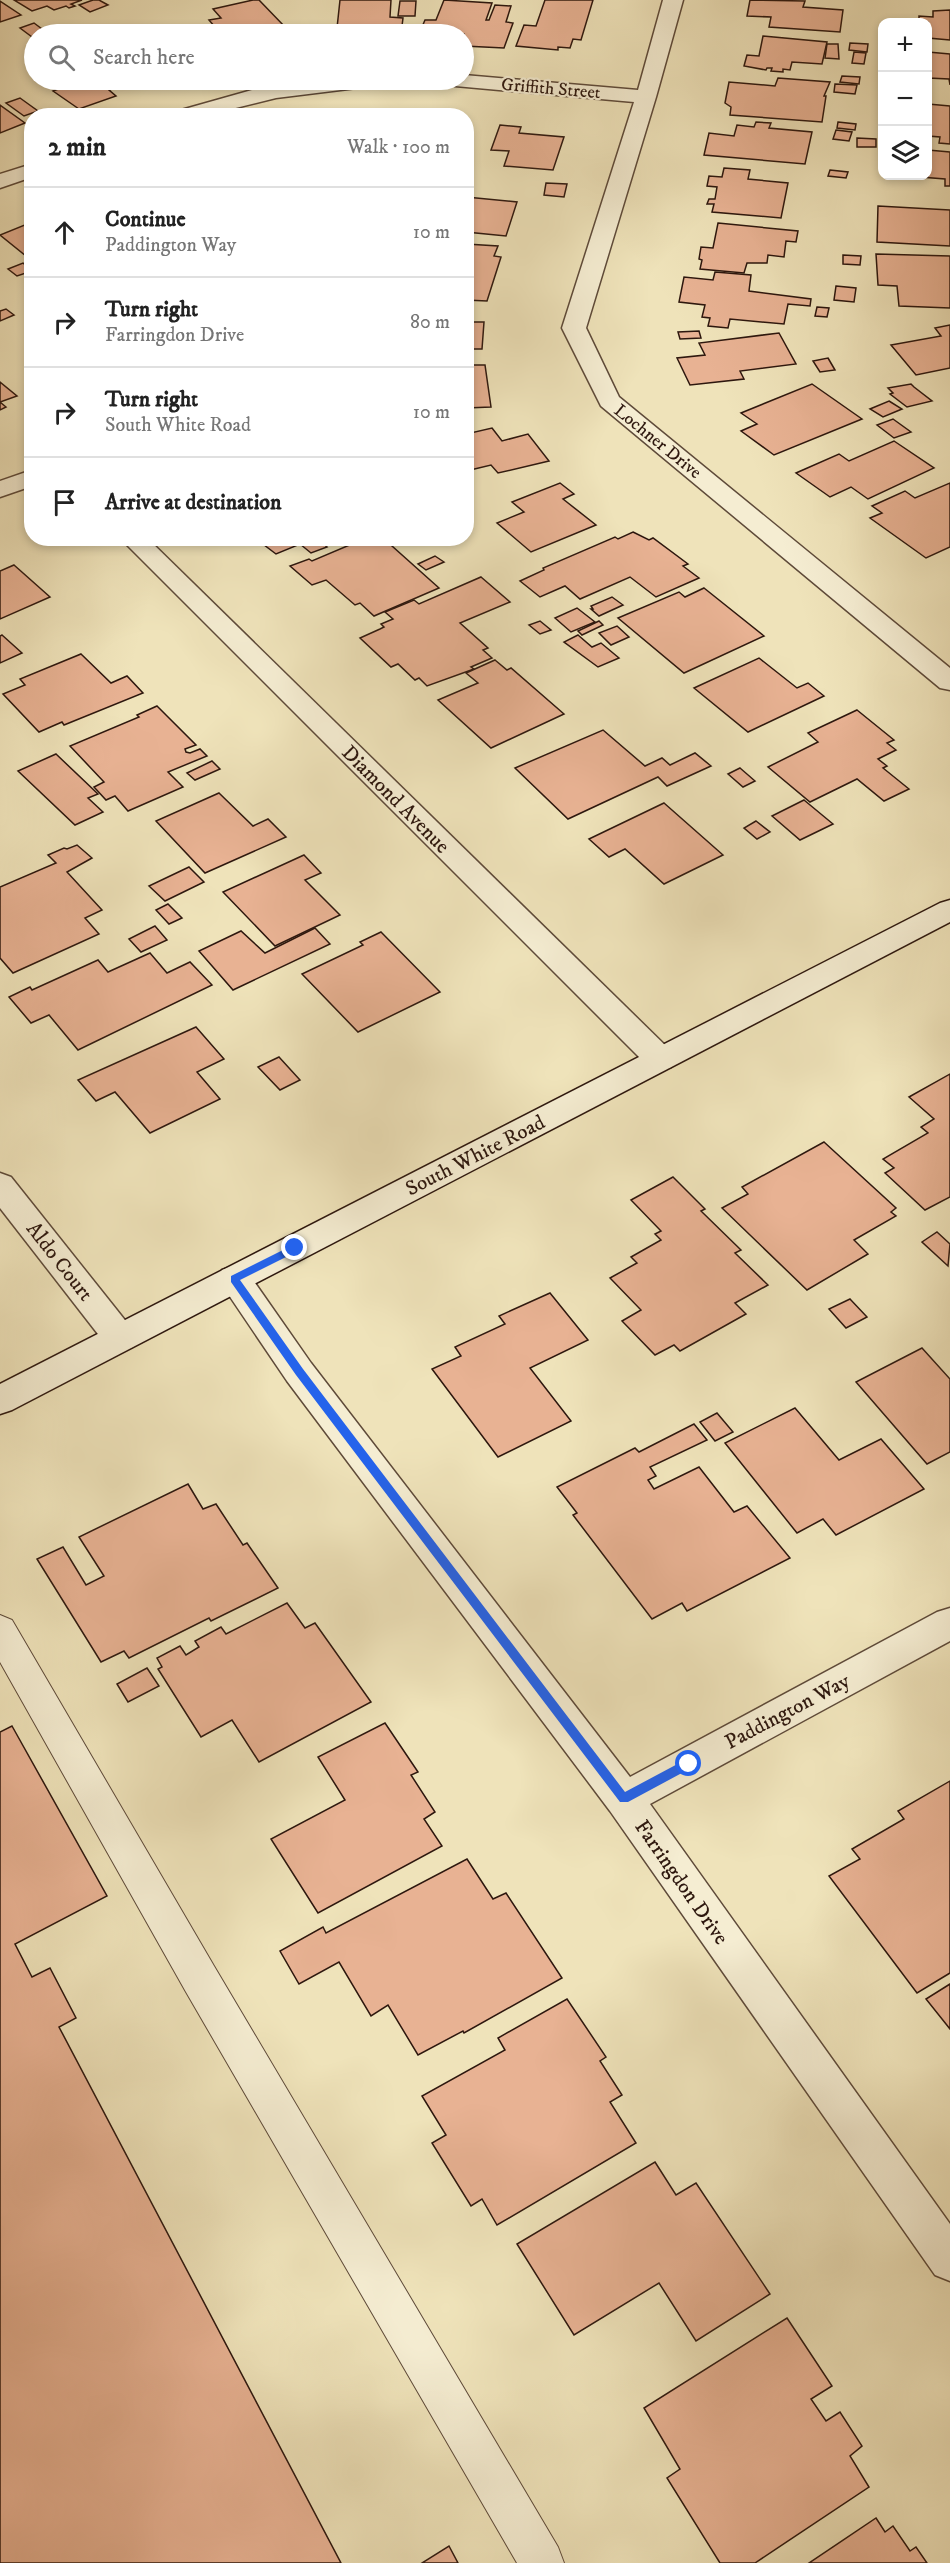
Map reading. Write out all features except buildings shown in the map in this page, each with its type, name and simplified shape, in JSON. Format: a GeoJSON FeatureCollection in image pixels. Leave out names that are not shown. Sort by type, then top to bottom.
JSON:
{"type":"FeatureCollection","features":[{"type":"Feature","properties":{"kind":"street","name":"Lochner Drive"},"geometry":{"type":"LineString","coordinates":[[673,0],[646,97],[574,328],[609,401],[950,682]]}},
{"type":"Feature","properties":{"kind":"street","name":"Griffith Street"},"geometry":{"type":"LineString","coordinates":[[474,82],[646,97]]}},
{"type":"Feature","properties":{"kind":"street"},"geometry":{"type":"LineString","coordinates":[[208,108],[244,97],[281,90]]}},
{"type":"Feature","properties":{"kind":"street"},"geometry":{"type":"LineString","coordinates":[[0,181],[24,173]]}},
{"type":"Feature","properties":{"kind":"street"},"geometry":{"type":"LineString","coordinates":[[0,490],[24,480]]}},
{"type":"Feature","properties":{"kind":"street","name":"Diamond Avenue"},"geometry":{"type":"LineString","coordinates":[[140,546],[660,1059]]}},
{"type":"Feature","properties":{"kind":"street","name":"South White Road"},"geometry":{"type":"LineString","coordinates":[[0,1400],[950,910]]}},
{"type":"Feature","properties":{"kind":"street","name":"Aldo Court"},"geometry":{"type":"LineString","coordinates":[[0,1185],[120,1338]]}},
{"type":"Feature","properties":{"kind":"street","name":"Farringdon Drive"},"geometry":{"type":"LineString","coordinates":[[234,1279],[299,1372],[624,1799],[950,2260]]}},
{"type":"Feature","properties":{"kind":"street","name":"Paddington Way"},"geometry":{"type":"LineString","coordinates":[[624,1799],[950,1623]]}},
{"type":"Feature","properties":{"kind":"lane"},"geometry":{"type":"LineString","coordinates":[[3,1644],[542,2563]]}},
{"type":"Feature","properties":{"kind":"route"},"geometry":{"type":"LineString","coordinates":[[295,1248],[234,1279],[299,1372],[624,1799],[689,1764]]}}]}
